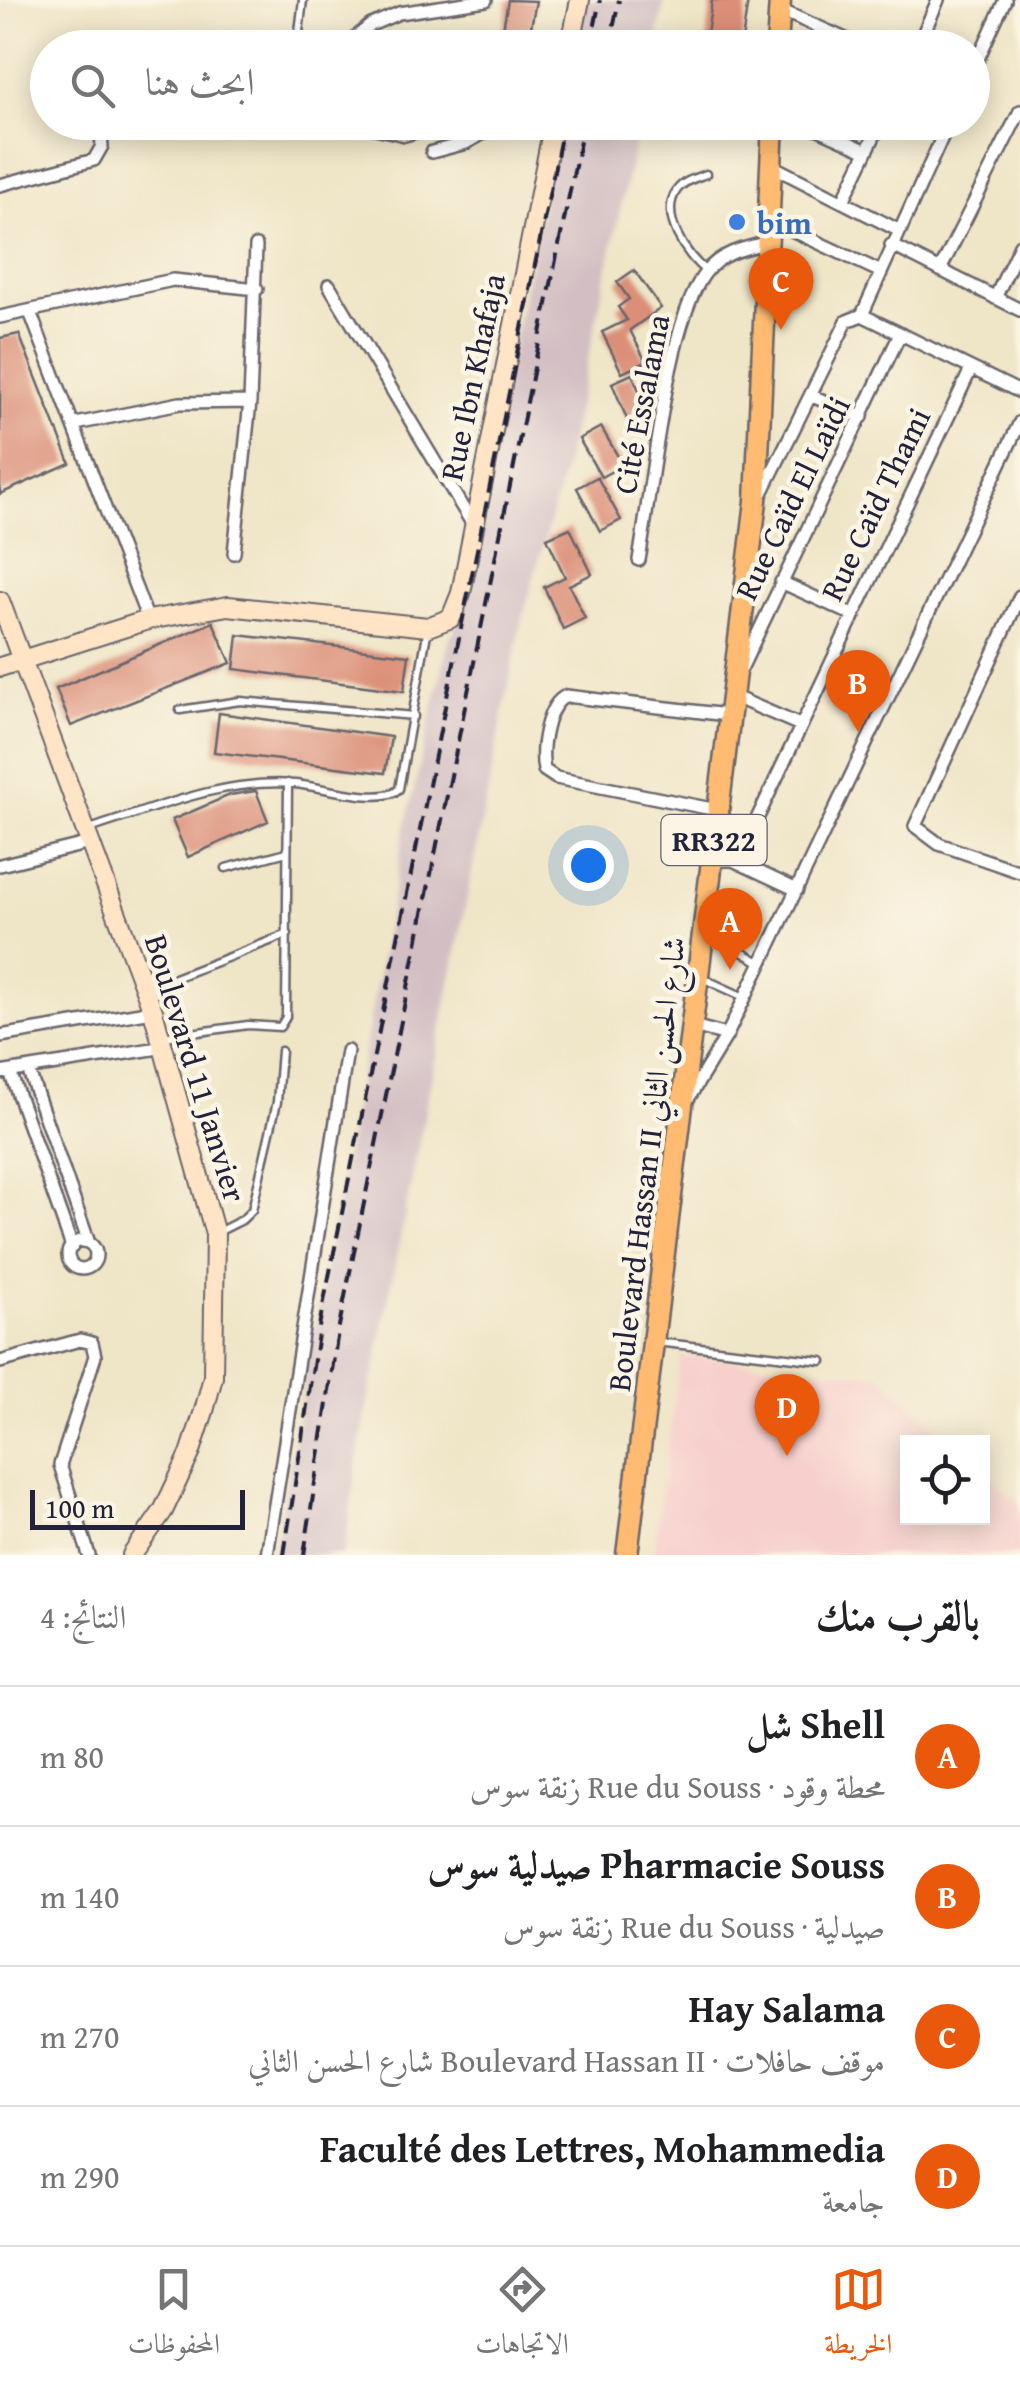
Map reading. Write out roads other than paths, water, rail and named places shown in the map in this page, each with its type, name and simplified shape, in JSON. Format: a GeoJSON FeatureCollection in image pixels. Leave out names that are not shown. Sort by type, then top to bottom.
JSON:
{"type":"FeatureCollection","features":[{"type":"Feature","properties":{"kind":"main road"},"geometry":{"type":"LineString","coordinates":[[779,30],[780,5]]}},
{"type":"Feature","properties":{"kind":"main road","name":"Boulevard Hassan II شارع الحسن الثاني"},"geometry":{"type":"LineString","coordinates":[[627,1555],[704,931],[722,860],[717,810],[756,501],[772,140]]}},
{"type":"Feature","properties":{"kind":"street"},"geometry":{"type":"LineString","coordinates":[[367,30],[399,13],[486,0]]}},
{"type":"Feature","properties":{"kind":"street"},"geometry":{"type":"LineString","coordinates":[[925,30],[938,0]]}},
{"type":"Feature","properties":{"kind":"street"},"geometry":{"type":"LineString","coordinates":[[990,33],[1005,0]]}},
{"type":"Feature","properties":{"kind":"street"},"geometry":{"type":"LineString","coordinates":[[572,30],[576,3]]}},
{"type":"Feature","properties":{"kind":"street"},"geometry":{"type":"LineString","coordinates":[[780,5],[830,30]]}},
{"type":"Feature","properties":{"kind":"street"},"geometry":{"type":"LineString","coordinates":[[940,270],[1020,111]]}},
{"type":"Feature","properties":{"kind":"street"},"geometry":{"type":"LineString","coordinates":[[0,185],[94,160],[102,140]]}},
{"type":"Feature","properties":{"kind":"street"},"geometry":{"type":"LineString","coordinates":[[432,152],[473,140]]}},
{"type":"Feature","properties":{"kind":"street","name":"Rue Ibn Khafaja"},"geometry":{"type":"LineString","coordinates":[[428,627],[444,624],[457,610],[550,140]]}},
{"type":"Feature","properties":{"kind":"street"},"geometry":{"type":"LineString","coordinates":[[843,140],[867,151]]}},
{"type":"Feature","properties":{"kind":"street"},"geometry":{"type":"LineString","coordinates":[[843,200],[872,140]]}},
{"type":"Feature","properties":{"kind":"street"},"geometry":{"type":"LineString","coordinates":[[756,501],[847,321],[862,315],[940,140]]}},
{"type":"Feature","properties":{"kind":"street"},"geometry":{"type":"LineString","coordinates":[[770,165],[898,230]]}},
{"type":"Feature","properties":{"kind":"street"},"geometry":{"type":"LineString","coordinates":[[768,219],[880,271]]}},
{"type":"Feature","properties":{"kind":"street"},"geometry":{"type":"LineString","coordinates":[[706,270],[720,258],[766,243]]}},
{"type":"Feature","properties":{"kind":"street"},"geometry":{"type":"LineString","coordinates":[[891,245],[1020,310]]}},
{"type":"Feature","properties":{"kind":"street"},"geometry":{"type":"LineString","coordinates":[[995,298],[1020,245]]}},
{"type":"Feature","properties":{"kind":"street"},"geometry":{"type":"LineString","coordinates":[[234,553],[250,402],[256,246]]}},
{"type":"Feature","properties":{"kind":"street","name":"Cité Essalama"},"geometry":{"type":"LineString","coordinates":[[639,560],[684,314],[706,270]]}},
{"type":"Feature","properties":{"kind":"street"},"geometry":{"type":"LineString","coordinates":[[0,318],[173,280],[257,289]]}},
{"type":"Feature","properties":{"kind":"street"},"geometry":{"type":"LineString","coordinates":[[329,285],[472,526]]}},
{"type":"Feature","properties":{"kind":"street"},"geometry":{"type":"LineString","coordinates":[[30,312],[148,620]]}},
{"type":"Feature","properties":{"kind":"street"},"geometry":{"type":"LineString","coordinates":[[862,315],[1020,392]]}},
{"type":"Feature","properties":{"kind":"street","name":"Rue Caïd El Laïdi"},"geometry":{"type":"LineString","coordinates":[[730,698],[900,334]]}},
{"type":"Feature","properties":{"kind":"street","name":"Rue Caïd Thami"},"geometry":{"type":"LineString","coordinates":[[722,860],[746,842],[972,369]]}},
{"type":"Feature","properties":{"kind":"street"},"geometry":{"type":"LineString","coordinates":[[812,396],[862,417]]}},
{"type":"Feature","properties":{"kind":"street"},"geometry":{"type":"LineString","coordinates":[[76,424],[180,403],[250,402]]}},
{"type":"Feature","properties":{"kind":"street"},"geometry":{"type":"LineString","coordinates":[[684,1105],[727,1035],[1020,422]]}},
{"type":"Feature","properties":{"kind":"street"},"geometry":{"type":"LineString","coordinates":[[781,582],[853,614]]}},
{"type":"Feature","properties":{"kind":"street"},"geometry":{"type":"LineString","coordinates":[[1020,596],[915,826],[939,844],[1020,872]]}},
{"type":"Feature","properties":{"kind":"street","name":"Boulevard 11 Janvier"},"geometry":{"type":"LineString","coordinates":[[0,601],[153,1011],[215,1234],[213,1377],[190,1454],[163,1511],[134,1554]]}},
{"type":"Feature","properties":{"kind":"street"},"geometry":{"type":"LineString","coordinates":[[0,668],[148,620],[228,606],[428,627]]}},
{"type":"Feature","properties":{"kind":"street"},"geometry":{"type":"LineString","coordinates":[[717,810],[556,778],[544,770],[551,714],[566,696],[730,698],[800,726]]}},
{"type":"Feature","properties":{"kind":"street"},"geometry":{"type":"LineString","coordinates":[[0,865],[88,837]]}},
{"type":"Feature","properties":{"kind":"street"},"geometry":{"type":"LineString","coordinates":[[722,860],[797,890]]}},
{"type":"Feature","properties":{"kind":"street"},"geometry":{"type":"LineString","coordinates":[[0,1036],[153,1011]]}},
{"type":"Feature","properties":{"kind":"street"},"geometry":{"type":"LineString","coordinates":[[693,1026],[727,1035]]}},
{"type":"Feature","properties":{"kind":"street"},"geometry":{"type":"LineString","coordinates":[[28,1070],[96,1259],[86,1268],[70,1261],[72,1247],[5,1073],[163,1042]]}},
{"type":"Feature","properties":{"kind":"street"},"geometry":{"type":"LineString","coordinates":[[267,1555],[346,1051]]}},
{"type":"Feature","properties":{"kind":"street"},"geometry":{"type":"LineString","coordinates":[[50,1187],[67,1181]]}},
{"type":"Feature","properties":{"kind":"street"},"geometry":{"type":"LineString","coordinates":[[72,1247],[88,1243]]}},
{"type":"Feature","properties":{"kind":"street"},"geometry":{"type":"LineString","coordinates":[[0,1362],[70,1342],[92,1342],[95,1356],[60,1465],[89,1555]]}},
{"type":"Feature","properties":{"kind":"lane"},"geometry":{"type":"LineString","coordinates":[[300,30],[304,0]]}},
{"type":"Feature","properties":{"kind":"lane"},"geometry":{"type":"LineString","coordinates":[[706,174],[682,184],[673,194],[672,210],[684,250],[706,270]]}},
{"type":"Feature","properties":{"kind":"lane"},"geometry":{"type":"LineString","coordinates":[[88,837],[220,788],[288,784],[382,798],[393,794],[399,789],[428,627]]}},
{"type":"Feature","properties":{"kind":"lane"},"geometry":{"type":"LineString","coordinates":[[180,710],[240,701],[414,716]]}},
{"type":"Feature","properties":{"kind":"lane"},"geometry":{"type":"LineString","coordinates":[[163,1042],[248,1025],[280,1027],[286,1017],[288,784]]}},
{"type":"Feature","properties":{"kind":"lane"},"geometry":{"type":"LineString","coordinates":[[226,868],[287,852]]}},
{"type":"Feature","properties":{"kind":"lane"},"geometry":{"type":"LineString","coordinates":[[704,931],[761,962]]}},
{"type":"Feature","properties":{"kind":"lane"},"geometry":{"type":"LineString","coordinates":[[145,990],[288,934]]}},
{"type":"Feature","properties":{"kind":"lane"},"geometry":{"type":"LineString","coordinates":[[699,977],[744,997]]}},
{"type":"Feature","properties":{"kind":"lane"},"geometry":{"type":"LineString","coordinates":[[215,1234],[252,1210],[275,1117],[281,1051]]}},
{"type":"Feature","properties":{"kind":"lane"},"geometry":{"type":"LineString","coordinates":[[656,1342],[822,1362]]}},
{"type":"Feature","properties":{"kind":"railway"},"geometry":{"type":"LineString","coordinates":[[594,30],[600,0]]}},
{"type":"Feature","properties":{"kind":"railway"},"geometry":{"type":"LineString","coordinates":[[613,30],[619,0]]}},
{"type":"Feature","properties":{"kind":"railway"},"geometry":{"type":"LineString","coordinates":[[284,1555],[320,1321],[560,140]]}},
{"type":"Feature","properties":{"kind":"railway"},"geometry":{"type":"LineString","coordinates":[[304,1555],[338,1331],[580,140]]}},
{"type":"Feature","properties":{"kind":"place","name":"bim"},"geometry":{"type":"Point","coordinates":[737,222]}},
{"type":"Feature","properties":{"kind":"place","name":"Hay Salama"},"geometry":{"type":"Point","coordinates":[781,330]}},
{"type":"Feature","properties":{"kind":"place","name":"Pharmacie Souss صيدلية سوس"},"geometry":{"type":"Point","coordinates":[858,732]}},
{"type":"Feature","properties":{"kind":"place","name":"Shell شل"},"geometry":{"type":"Point","coordinates":[730,970]}},
{"type":"Feature","properties":{"kind":"place","name":"Faculté des Lettres, Mohammedia"},"geometry":{"type":"Point","coordinates":[787,1456]}}]}
